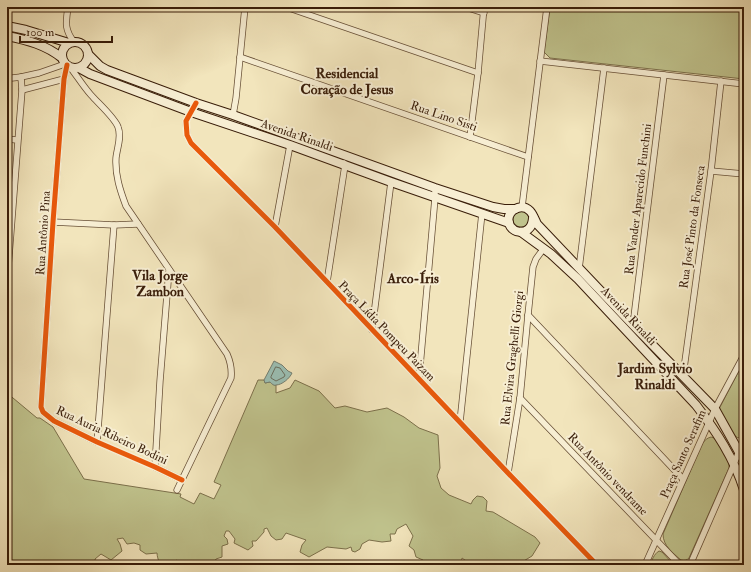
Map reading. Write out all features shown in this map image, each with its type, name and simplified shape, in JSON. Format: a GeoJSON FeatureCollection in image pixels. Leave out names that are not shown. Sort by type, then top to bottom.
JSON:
{"type":"FeatureCollection","features":[{"type":"Feature","properties":{"kind":"main road"},"geometry":{"type":"LineString","coordinates":[[7,26],[71,43],[82,44],[85,46],[88,58],[79,68],[75,68],[66,63],[54,52],[40,44],[7,36]]}},
{"type":"Feature","properties":{"kind":"main road"},"geometry":{"type":"LineString","coordinates":[[66,63],[63,49],[71,43]]}},
{"type":"Feature","properties":{"kind":"main road","name":"Avenida Rinaldi"},"geometry":{"type":"LineString","coordinates":[[88,54],[100,66],[107,70],[196,103],[493,208],[519,208]]}},
{"type":"Feature","properties":{"kind":"main road","name":"Avenida Rinaldi"},"geometry":{"type":"LineString","coordinates":[[79,68],[90,74],[191,112],[290,145],[509,223]]}},
{"type":"Feature","properties":{"kind":"main road"},"geometry":{"type":"LineString","coordinates":[[519,208],[530,211],[533,218],[532,226],[521,232],[513,229],[509,223],[510,215],[519,208]]}},
{"type":"Feature","properties":{"kind":"main road","name":"Avenida Rinaldi"},"geometry":{"type":"LineString","coordinates":[[533,218],[633,326],[715,409],[744,461]]}},
{"type":"Feature","properties":{"kind":"main road","name":"Avenida Rinaldi"},"geometry":{"type":"LineString","coordinates":[[521,232],[544,248],[578,279],[691,400],[710,422],[720,438],[734,464],[744,490]]}},
{"type":"Feature","properties":{"kind":"street"},"geometry":{"type":"LineString","coordinates":[[68,7],[66,28],[71,43]]}},
{"type":"Feature","properties":{"kind":"street"},"geometry":{"type":"LineString","coordinates":[[233,115],[245,7]]}},
{"type":"Feature","properties":{"kind":"street"},"geometry":{"type":"LineString","coordinates":[[286,7],[478,73]]}},
{"type":"Feature","properties":{"kind":"street"},"geometry":{"type":"LineString","coordinates":[[465,7],[484,10],[470,137]]}},
{"type":"Feature","properties":{"kind":"street"},"geometry":{"type":"LineString","coordinates":[[519,208],[528,157],[547,7]]}},
{"type":"Feature","properties":{"kind":"street","name":"Rua Lino Sisti"},"geometry":{"type":"LineString","coordinates":[[240,58],[528,157]]}},
{"type":"Feature","properties":{"kind":"street"},"geometry":{"type":"LineString","coordinates":[[540,61],[744,84]]}},
{"type":"Feature","properties":{"kind":"street"},"geometry":{"type":"LineString","coordinates":[[7,78],[38,74],[66,63],[90,94],[115,121],[120,134],[116,158],[117,174],[120,190],[126,206],[231,362],[231,378],[177,490]]}},
{"type":"Feature","properties":{"kind":"street","name":"Rua Antônio Pina"},"geometry":{"type":"LineString","coordinates":[[41,402],[53,222],[66,63]]}},
{"type":"Feature","properties":{"kind":"street"},"geometry":{"type":"LineString","coordinates":[[579,269],[604,68]]}},
{"type":"Feature","properties":{"kind":"street","name":"Rua Vander Aparecido Funchini"},"geometry":{"type":"LineString","coordinates":[[633,326],[664,75]]}},
{"type":"Feature","properties":{"kind":"street"},"geometry":{"type":"LineString","coordinates":[[7,282],[10,201],[18,140],[22,90],[21,77]]}},
{"type":"Feature","properties":{"kind":"street"},"geometry":{"type":"LineString","coordinates":[[22,90],[64,79]]}},
{"type":"Feature","properties":{"kind":"street","name":"Rua José Pinto da Fonseca"},"geometry":{"type":"LineString","coordinates":[[682,376],[711,171],[721,81]]}},
{"type":"Feature","properties":{"kind":"street","name":"Praça Lídia Pompeu Paizam"},"geometry":{"type":"LineString","coordinates":[[196,103],[186,121],[189,140],[276,227],[372,330],[597,565]]}},
{"type":"Feature","properties":{"kind":"street"},"geometry":{"type":"LineString","coordinates":[[7,139],[18,140]]}},
{"type":"Feature","properties":{"kind":"street"},"geometry":{"type":"LineString","coordinates":[[276,227],[290,145]]}},
{"type":"Feature","properties":{"kind":"street"},"geometry":{"type":"LineString","coordinates":[[327,282],[345,165],[342,155]]}},
{"type":"Feature","properties":{"kind":"street"},"geometry":{"type":"LineString","coordinates":[[711,171],[744,174]]}},
{"type":"Feature","properties":{"kind":"street"},"geometry":{"type":"LineString","coordinates":[[372,330],[391,182]]}},
{"type":"Feature","properties":{"kind":"street"},"geometry":{"type":"LineString","coordinates":[[419,378],[436,198],[435,188]]}},
{"type":"Feature","properties":{"kind":"street"},"geometry":{"type":"LineString","coordinates":[[460,422],[482,214]]}},
{"type":"Feature","properties":{"kind":"street"},"geometry":{"type":"LineString","coordinates":[[53,222],[114,225],[138,224]]}},
{"type":"Feature","properties":{"kind":"street"},"geometry":{"type":"LineString","coordinates":[[97,442],[114,225]]}},
{"type":"Feature","properties":{"kind":"street","name":"Rua Elvira Graghelli Giorgi"},"geometry":{"type":"LineString","coordinates":[[508,473],[520,398],[534,267],[536,259],[544,248]]}},
{"type":"Feature","properties":{"kind":"street"},"geometry":{"type":"LineString","coordinates":[[155,467],[169,270]]}},
{"type":"Feature","properties":{"kind":"street"},"geometry":{"type":"LineString","coordinates":[[528,315],[683,479]]}},
{"type":"Feature","properties":{"kind":"street","name":"Praça Santo Serafim"},"geometry":{"type":"LineString","coordinates":[[645,565],[715,409],[744,355]]}},
{"type":"Feature","properties":{"kind":"street","name":"Rua Antônio vendrame"},"geometry":{"type":"LineString","coordinates":[[520,398],[680,565]]}},
{"type":"Feature","properties":{"kind":"street","name":"Rua Auria Ribeiro Bodini"},"geometry":{"type":"LineString","coordinates":[[41,402],[43,412],[54,421],[182,480]]}},
{"type":"Feature","properties":{"kind":"street"},"geometry":{"type":"LineString","coordinates":[[690,565],[739,451],[744,443]]}},
{"type":"Feature","properties":{"kind":"green space"},"geometry":{"type":"Polygon","coordinates":[[[550,7],[744,7],[744,79],[550,58],[544,52],[550,7]]]}},
{"type":"Feature","properties":{"kind":"green space"},"geometry":{"type":"Polygon","coordinates":[[[518,211],[524,211],[529,216],[527,225],[524,227],[518,227],[513,222],[513,216],[518,211]]]}},
{"type":"Feature","properties":{"kind":"green space"},"geometry":{"type":"Polygon","coordinates":[[[744,361],[744,432],[738,438],[734,435],[719,409],[744,361]]]}},
{"type":"Feature","properties":{"kind":"green space"},"geometry":{"type":"Polygon","coordinates":[[[258,380],[264,380],[265,383],[270,382],[276,385],[276,393],[290,388],[295,380],[319,391],[335,408],[345,406],[367,412],[387,408],[404,417],[419,428],[438,435],[440,468],[437,476],[441,488],[449,495],[471,504],[477,496],[483,497],[487,501],[486,511],[493,512],[535,537],[540,543],[532,556],[517,565],[472,565],[462,558],[461,565],[422,565],[423,560],[416,557],[414,550],[409,546],[413,536],[406,524],[397,529],[395,534],[390,534],[391,541],[382,542],[369,540],[362,544],[360,549],[355,552],[352,551],[351,547],[346,549],[327,547],[309,557],[300,552],[302,545],[306,540],[286,533],[282,539],[276,540],[271,536],[267,528],[264,529],[264,532],[256,541],[252,541],[253,546],[248,550],[234,543],[235,539],[229,531],[226,531],[224,536],[227,539],[228,544],[222,546],[222,557],[216,559],[213,565],[175,565],[179,563],[177,560],[170,564],[164,564],[159,561],[157,553],[146,554],[140,550],[140,545],[134,543],[127,544],[123,538],[117,539],[122,551],[111,560],[101,554],[95,559],[96,565],[7,565],[7,393],[37,418],[40,418],[53,427],[84,479],[181,494],[180,497],[194,504],[200,493],[214,499],[221,485],[214,482],[258,380]]]}},
{"type":"Feature","properties":{"kind":"green space"},"geometry":{"type":"Polygon","coordinates":[[[711,437],[714,438],[729,460],[729,468],[689,558],[686,560],[681,560],[667,546],[663,538],[663,534],[702,444],[706,439],[711,437]]]}},
{"type":"Feature","properties":{"kind":"green space"},"geometry":{"type":"Polygon","coordinates":[[[659,551],[662,552],[674,565],[650,565],[654,555],[659,551]]]}},
{"type":"Feature","properties":{"kind":"water"},"geometry":{"type":"Polygon","coordinates":[[[274,361],[292,373],[286,381],[281,384],[273,385],[270,382],[265,383],[264,380],[274,361]]]}},
{"type":"Feature","properties":{"kind":"cycle path"},"geometry":{"type":"LineString","coordinates":[[67,65],[64,79],[53,222],[41,407],[43,412],[54,421],[182,480]]}},
{"type":"Feature","properties":{"kind":"cycle path"},"geometry":{"type":"LineString","coordinates":[[196,103],[186,121],[187,135],[191,143],[275,227],[597,565]]}},
{"type":"Feature","properties":{"kind":"district","name":"Residencial Coração de Jesus"},"geometry":{"type":"Point","coordinates":[347,82]}},
{"type":"Feature","properties":{"kind":"district","name":"Arco-Íris"},"geometry":{"type":"Point","coordinates":[413,278]}},
{"type":"Feature","properties":{"kind":"district","name":"Vila Jorge Zambon"},"geometry":{"type":"Point","coordinates":[160,284]}},
{"type":"Feature","properties":{"kind":"district","name":"Jardim Sylvio Rinaldi"},"geometry":{"type":"Point","coordinates":[655,376]}}]}
